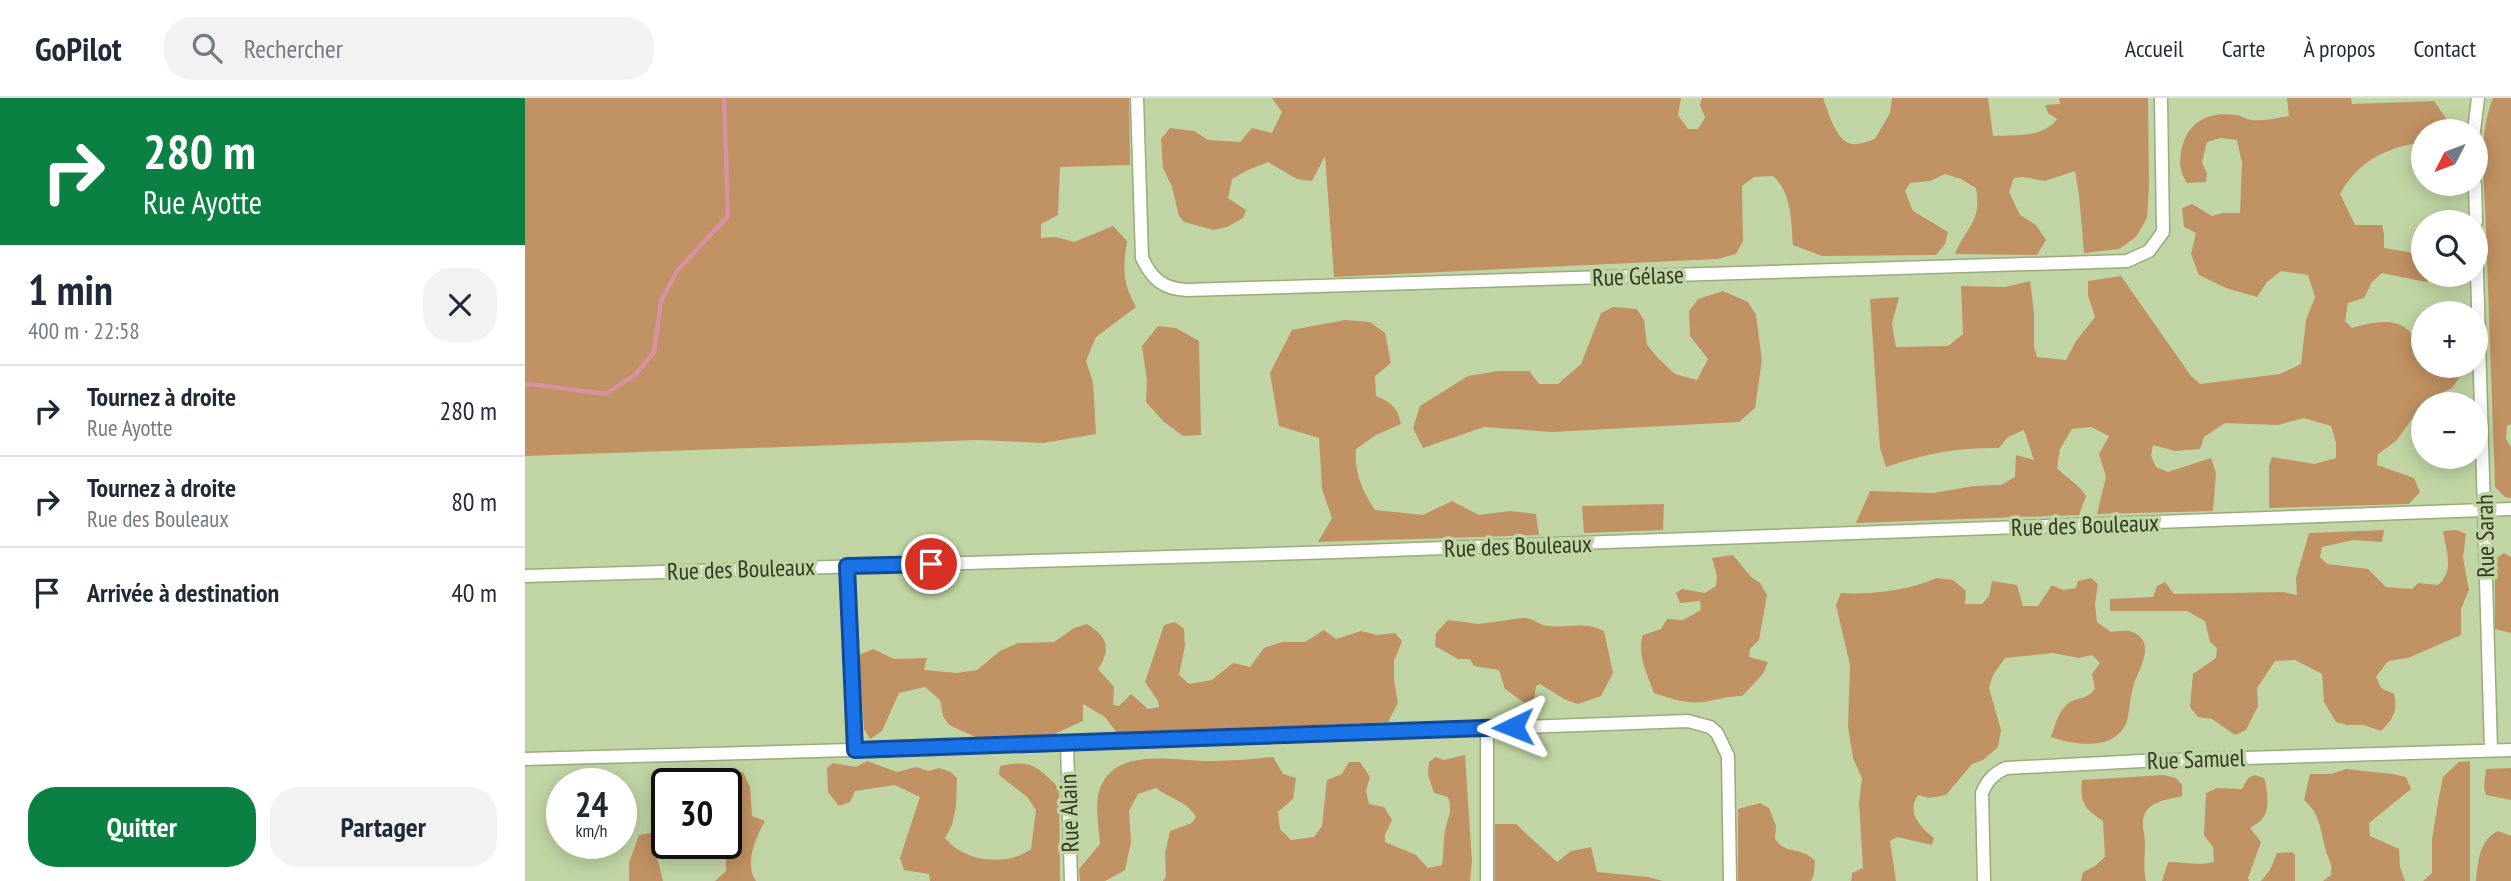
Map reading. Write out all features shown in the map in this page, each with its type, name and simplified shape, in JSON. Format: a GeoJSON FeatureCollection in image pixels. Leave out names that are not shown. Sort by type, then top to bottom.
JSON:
{"type":"FeatureCollection","features":[{"type":"Feature","properties":{"kind":"street","name":"Rue Gélase"},"geometry":{"type":"LineString","coordinates":[[1137,98],[1142,258],[1155,279],[1174,290],[2127,261],[2149,251],[2163,232],[2161,98]]}},
{"type":"Feature","properties":{"kind":"street"},"geometry":{"type":"LineString","coordinates":[[2475,119],[2478,98]]}},
{"type":"Feature","properties":{"kind":"street","name":"Rue Sarah"},"geometry":{"type":"LineString","coordinates":[[2478,287],[2491,750]]}},
{"type":"Feature","properties":{"kind":"street","name":"Rue des Bouleaux"},"geometry":{"type":"LineString","coordinates":[[525,576],[1336,552],[2511,509]]}},
{"type":"Feature","properties":{"kind":"street"},"geometry":{"type":"LineString","coordinates":[[847,566],[855,750]]}},
{"type":"Feature","properties":{"kind":"street"},"geometry":{"type":"LineString","coordinates":[[525,759],[1067,744],[1688,721],[1710,727],[1723,744],[1729,765],[1730,881]]}},
{"type":"Feature","properties":{"kind":"street"},"geometry":{"type":"LineString","coordinates":[[1487,729],[1487,881]]}},
{"type":"Feature","properties":{"kind":"street","name":"Rue Alain"},"geometry":{"type":"LineString","coordinates":[[1067,744],[1071,881]]}},
{"type":"Feature","properties":{"kind":"street","name":"Rue Samuel"},"geometry":{"type":"LineString","coordinates":[[1984,881],[1982,793],[1987,782],[2006,768],[2142,761],[2511,750]]}},
{"type":"Feature","properties":{"kind":"shaded area"},"geometry":{"type":"Polygon","coordinates":[[[525,98],[1129,98],[1130,165],[1060,167],[1058,215],[1041,224],[1041,238],[1056,237],[1074,242],[1113,226],[1127,241],[1125,275],[1136,307],[1096,337],[1086,361],[1093,382],[1096,434],[1043,443],[978,440],[525,456],[525,98]]]}},
{"type":"Feature","properties":{"kind":"shaded area"},"geometry":{"type":"Polygon","coordinates":[[[1272,98],[1681,98],[1678,115],[1688,129],[1698,129],[1705,118],[1700,105],[1702,98],[1823,98],[1837,132],[1847,142],[1855,144],[1875,139],[1890,113],[1892,98],[1988,98],[1993,136],[2028,134],[2044,130],[2057,119],[2048,113],[2045,105],[2060,104],[2059,98],[2148,98],[2147,218],[2136,237],[2119,249],[2084,253],[2075,171],[2045,181],[2014,178],[2009,192],[2020,215],[2036,225],[2046,240],[2037,255],[1955,254],[1975,216],[1976,188],[1945,174],[1930,181],[1910,183],[1905,191],[1913,211],[1948,232],[1945,244],[1936,255],[1822,256],[1793,245],[1787,199],[1773,176],[1754,177],[1742,186],[1743,241],[1736,254],[1717,259],[1334,277],[1325,156],[1312,181],[1297,179],[1268,162],[1232,179],[1228,198],[1246,210],[1243,218],[1227,227],[1214,230],[1184,222],[1179,216],[1172,187],[1163,168],[1161,139],[1170,128],[1194,131],[1208,140],[1240,142],[1252,128],[1272,133],[1282,112],[1272,98]]]}},
{"type":"Feature","properties":{"kind":"shaded area"},"geometry":{"type":"Polygon","coordinates":[[[2287,98],[2351,98],[2352,104],[2434,101],[2447,119],[2411,119],[2411,144],[2386,152],[2365,164],[2347,182],[2340,194],[2355,225],[2382,225],[2384,248],[2411,252],[2411,279],[2382,273],[2372,282],[2364,298],[2348,303],[2345,321],[2352,328],[2381,322],[2398,324],[2409,331],[2411,378],[2459,378],[2452,388],[2444,392],[2411,392],[2411,420],[2396,441],[2378,454],[2377,465],[2414,478],[2420,492],[2409,504],[2269,508],[2269,466],[2272,457],[2314,464],[2336,458],[2336,443],[2331,426],[2304,418],[2278,425],[2225,423],[2204,437],[2200,449],[2175,451],[2153,445],[2151,456],[2156,467],[2168,472],[2211,458],[2216,473],[2213,511],[2097,514],[2106,477],[2099,454],[2109,436],[2091,427],[2072,429],[2060,449],[2057,468],[2086,496],[2079,515],[1856,523],[1870,491],[1933,493],[1974,486],[2001,485],[2015,477],[2016,455],[2034,460],[2024,430],[2008,437],[1999,448],[1942,452],[1886,467],[1880,448],[1870,299],[1899,297],[1892,324],[1896,347],[1948,346],[1963,334],[1961,286],[2005,287],[2030,281],[2037,357],[2066,360],[2076,341],[2095,317],[2088,295],[2088,281],[2121,276],[2191,376],[2200,384],[2280,374],[2301,364],[2306,320],[2315,297],[2308,275],[2281,271],[2267,282],[2257,297],[2226,288],[2199,275],[2191,254],[2196,233],[2184,227],[2182,208],[2192,204],[2212,216],[2240,213],[2242,163],[2237,140],[2221,138],[2207,142],[2202,162],[2207,174],[2206,182],[2187,183],[2184,179],[2180,166],[2182,147],[2195,124],[2209,117],[2226,114],[2249,120],[2289,116],[2287,98]]]}},
{"type":"Feature","properties":{"kind":"shaded area"},"geometry":{"type":"Polygon","coordinates":[[[2493,98],[2511,98],[2511,424],[2507,426],[2506,439],[2511,447],[2511,498],[2505,497],[2495,487],[2488,287],[2488,210],[2485,210],[2484,196],[2489,196],[2488,113],[2493,98]]]}},
{"type":"Feature","properties":{"kind":"shaded area"},"geometry":{"type":"Polygon","coordinates":[[[1723,291],[1748,302],[1756,315],[1762,360],[1755,408],[1739,422],[1552,432],[1484,427],[1423,448],[1413,428],[1420,406],[1468,376],[1498,371],[1529,371],[1539,384],[1558,384],[1581,364],[1601,313],[1613,307],[1637,309],[1644,320],[1647,345],[1675,374],[1697,380],[1708,359],[1690,336],[1689,311],[1698,299],[1723,291]]]}},
{"type":"Feature","properties":{"kind":"shaded area"},"geometry":{"type":"Polygon","coordinates":[[[1345,320],[1370,322],[1385,333],[1391,363],[1375,376],[1376,396],[1393,406],[1401,424],[1376,435],[1356,449],[1356,466],[1360,481],[1375,510],[1423,515],[1452,501],[1479,515],[1510,511],[1536,514],[1539,535],[1318,542],[1332,518],[1322,489],[1319,438],[1279,426],[1270,373],[1292,330],[1345,320]]]}},
{"type":"Feature","properties":{"kind":"shaded area"},"geometry":{"type":"Polygon","coordinates":[[[1158,326],[1176,328],[1199,341],[1201,435],[1183,436],[1163,421],[1146,402],[1147,381],[1142,346],[1158,326]]]}},
{"type":"Feature","properties":{"kind":"shaded area"},"geometry":{"type":"Polygon","coordinates":[[[1664,504],[1663,530],[1584,533],[1582,506],[1664,504]]]}},
{"type":"Feature","properties":{"kind":"shaded area"},"geometry":{"type":"Polygon","coordinates":[[[2384,530],[2382,542],[2353,540],[2322,547],[2320,557],[2327,564],[2368,569],[2386,587],[2412,589],[2418,583],[2438,585],[2448,567],[2443,531],[2457,530],[2466,534],[2463,558],[2469,590],[2461,609],[2461,635],[2408,658],[2388,661],[2376,677],[2381,688],[2394,694],[2395,700],[2389,723],[2381,731],[2364,725],[2336,722],[2324,702],[2322,674],[2295,660],[2275,661],[2257,688],[2258,706],[2246,730],[2235,735],[2212,719],[2198,717],[2190,707],[2193,674],[2216,658],[2217,648],[2210,642],[2205,621],[2187,611],[2110,611],[2110,599],[2153,597],[2157,586],[2165,582],[2174,594],[2283,592],[2297,595],[2296,578],[2309,533],[2384,530]]]}},
{"type":"Feature","properties":{"kind":"shaded area"},"geometry":{"type":"Polygon","coordinates":[[[2504,553],[2511,557],[2511,633],[2495,629],[2495,559],[2504,553]]]}},
{"type":"Feature","properties":{"kind":"shaded area"},"geometry":{"type":"Polygon","coordinates":[[[1733,555],[1751,577],[1760,583],[1767,595],[1759,640],[1750,649],[1749,657],[1768,662],[1763,674],[1742,696],[1697,702],[1654,693],[1642,657],[1643,635],[1661,629],[1667,619],[1683,620],[1701,610],[1700,601],[1680,603],[1676,593],[1682,589],[1705,593],[1716,586],[1717,576],[1712,558],[1733,555]]]}},
{"type":"Feature","properties":{"kind":"shaded area"},"geometry":{"type":"Polygon","coordinates":[[[1937,578],[1953,580],[1966,591],[1965,604],[1982,604],[1989,596],[1992,581],[2017,585],[2023,606],[2038,606],[2052,585],[2063,590],[2076,588],[2078,581],[2091,578],[2098,584],[2095,605],[2097,622],[2111,632],[2134,633],[2144,643],[2145,654],[2133,689],[2127,721],[2122,731],[2104,742],[2082,744],[2051,737],[2066,705],[2095,689],[2092,674],[2100,663],[2092,655],[2079,658],[2053,653],[2005,658],[1993,675],[1989,688],[2001,730],[1998,747],[1983,760],[1972,764],[1946,795],[1929,798],[1918,795],[1915,802],[1913,808],[1916,819],[1934,838],[1932,845],[1897,837],[1890,841],[1896,881],[1851,881],[1852,873],[1863,868],[1859,802],[1862,778],[1853,758],[1848,727],[1850,665],[1836,605],[1841,593],[1890,591],[1937,578]]]}},
{"type":"Feature","properties":{"kind":"shaded area"},"geometry":{"type":"Polygon","coordinates":[[[1522,618],[1543,625],[1588,626],[1604,631],[1613,673],[1601,696],[1578,704],[1540,684],[1536,686],[1534,700],[1526,704],[1505,689],[1499,670],[1474,666],[1470,659],[1458,659],[1435,646],[1436,633],[1448,620],[1479,624],[1522,618]]]}},
{"type":"Feature","properties":{"kind":"shaded area"},"geometry":{"type":"Polygon","coordinates":[[[1175,622],[1184,629],[1185,646],[1179,675],[1189,684],[1212,680],[1233,663],[1250,667],[1264,648],[1282,642],[1305,642],[1324,630],[1336,639],[1361,631],[1377,635],[1395,633],[1402,641],[1394,661],[1398,703],[1388,722],[1117,733],[1105,717],[1083,704],[1083,721],[1050,736],[980,739],[949,725],[943,716],[940,700],[925,687],[899,693],[882,731],[870,739],[864,729],[859,655],[873,649],[894,659],[927,658],[924,670],[957,673],[977,670],[1000,651],[1018,643],[1054,642],[1074,628],[1087,624],[1099,633],[1105,644],[1105,655],[1098,669],[1114,687],[1113,705],[1119,706],[1131,694],[1148,709],[1159,707],[1145,682],[1164,625],[1175,622]]]}},
{"type":"Feature","properties":{"kind":"shaded area"},"geometry":{"type":"Polygon","coordinates":[[[1465,755],[1472,862],[1470,881],[1163,881],[1166,876],[1165,854],[1170,831],[1192,823],[1196,817],[1183,804],[1156,788],[1138,794],[1129,811],[1131,842],[1125,870],[1105,881],[1080,881],[1079,869],[1100,844],[1097,814],[1102,784],[1111,772],[1136,760],[1221,761],[1273,757],[1283,774],[1296,778],[1293,799],[1278,812],[1280,829],[1291,840],[1314,837],[1322,826],[1327,780],[1342,774],[1349,762],[1360,762],[1370,777],[1366,791],[1369,804],[1384,807],[1392,820],[1385,835],[1385,842],[1416,855],[1428,868],[1442,865],[1444,835],[1450,811],[1448,797],[1434,793],[1428,775],[1429,762],[1436,757],[1444,760],[1465,755]]]}},
{"type":"Feature","properties":{"kind":"shaded area"},"geometry":{"type":"Polygon","coordinates":[[[867,761],[897,772],[916,767],[929,771],[939,768],[951,772],[957,778],[956,807],[952,825],[945,838],[953,846],[974,857],[998,860],[1021,855],[1031,849],[1036,810],[1027,797],[999,775],[1000,766],[1033,766],[1059,788],[1060,881],[930,881],[929,874],[904,870],[900,858],[920,797],[895,785],[855,791],[850,802],[839,806],[828,792],[827,768],[833,763],[856,767],[867,761]]]}},
{"type":"Feature","properties":{"kind":"shaded area"},"geometry":{"type":"Polygon","coordinates":[[[2470,761],[2470,881],[2423,881],[2432,873],[2432,839],[2443,777],[2459,762],[2470,761]]]}},
{"type":"Feature","properties":{"kind":"shaded area"},"geometry":{"type":"Polygon","coordinates":[[[2511,768],[2511,800],[2486,795],[2486,769],[2511,768]]]}},
{"type":"Feature","properties":{"kind":"shaded area"},"geometry":{"type":"Polygon","coordinates":[[[2346,769],[2406,777],[2411,789],[2369,823],[2370,836],[2399,849],[2400,867],[2405,881],[2323,881],[2331,875],[2331,863],[2316,816],[2304,800],[2310,774],[2331,774],[2346,769]]]}},
{"type":"Feature","properties":{"kind":"shaded area"},"geometry":{"type":"Polygon","coordinates":[[[742,772],[750,787],[752,816],[765,821],[751,859],[756,881],[715,881],[726,871],[726,859],[742,859],[742,772]]]}},
{"type":"Feature","properties":{"kind":"shaded area"},"geometry":{"type":"Polygon","coordinates":[[[2164,775],[2176,778],[2182,785],[2182,796],[2158,802],[2145,814],[2143,823],[2146,881],[2081,881],[2083,872],[2105,857],[2103,821],[2085,804],[2082,780],[2164,775]]]}},
{"type":"Feature","properties":{"kind":"shaded area"},"geometry":{"type":"Polygon","coordinates":[[[2255,775],[2264,778],[2267,804],[2263,817],[2250,828],[2261,842],[2249,881],[2162,881],[2168,862],[2214,862],[2213,847],[2204,835],[2206,793],[2217,788],[2242,789],[2248,778],[2255,775]]]}},
{"type":"Feature","properties":{"kind":"shaded area"},"geometry":{"type":"Polygon","coordinates":[[[1760,803],[1769,808],[1776,826],[1775,839],[1784,847],[1804,853],[1815,861],[1811,881],[1738,881],[1738,809],[1760,803]]]}},
{"type":"Feature","properties":{"kind":"shaded area"},"geometry":{"type":"Polygon","coordinates":[[[1495,824],[1516,824],[1557,862],[1571,851],[1591,847],[1597,872],[1663,881],[1495,881],[1495,824]]]}},
{"type":"Feature","properties":{"kind":"shaded area"},"geometry":{"type":"Polygon","coordinates":[[[2498,831],[2511,836],[2511,881],[2476,881],[2483,846],[2498,831]]]}},
{"type":"Feature","properties":{"kind":"shaded area"},"geometry":{"type":"Polygon","coordinates":[[[651,833],[651,859],[658,859],[663,881],[629,881],[629,863],[630,859],[637,859],[639,835],[651,833]]]}},
{"type":"Feature","properties":{"kind":"shaded area"},"geometry":{"type":"Polygon","coordinates":[[[2292,852],[2295,855],[2295,881],[2261,881],[2270,870],[2277,853],[2292,852]]]}},
{"type":"Feature","properties":{"kind":"waterway"},"geometry":{"type":"LineString","coordinates":[[525,386],[530,384],[606,394],[636,374],[654,352],[661,301],[677,271],[728,216],[724,98]]}},
{"type":"Feature","properties":{"kind":"route"},"geometry":{"type":"LineString","coordinates":[[931,564],[847,566],[855,750],[1513,727]]}}]}
